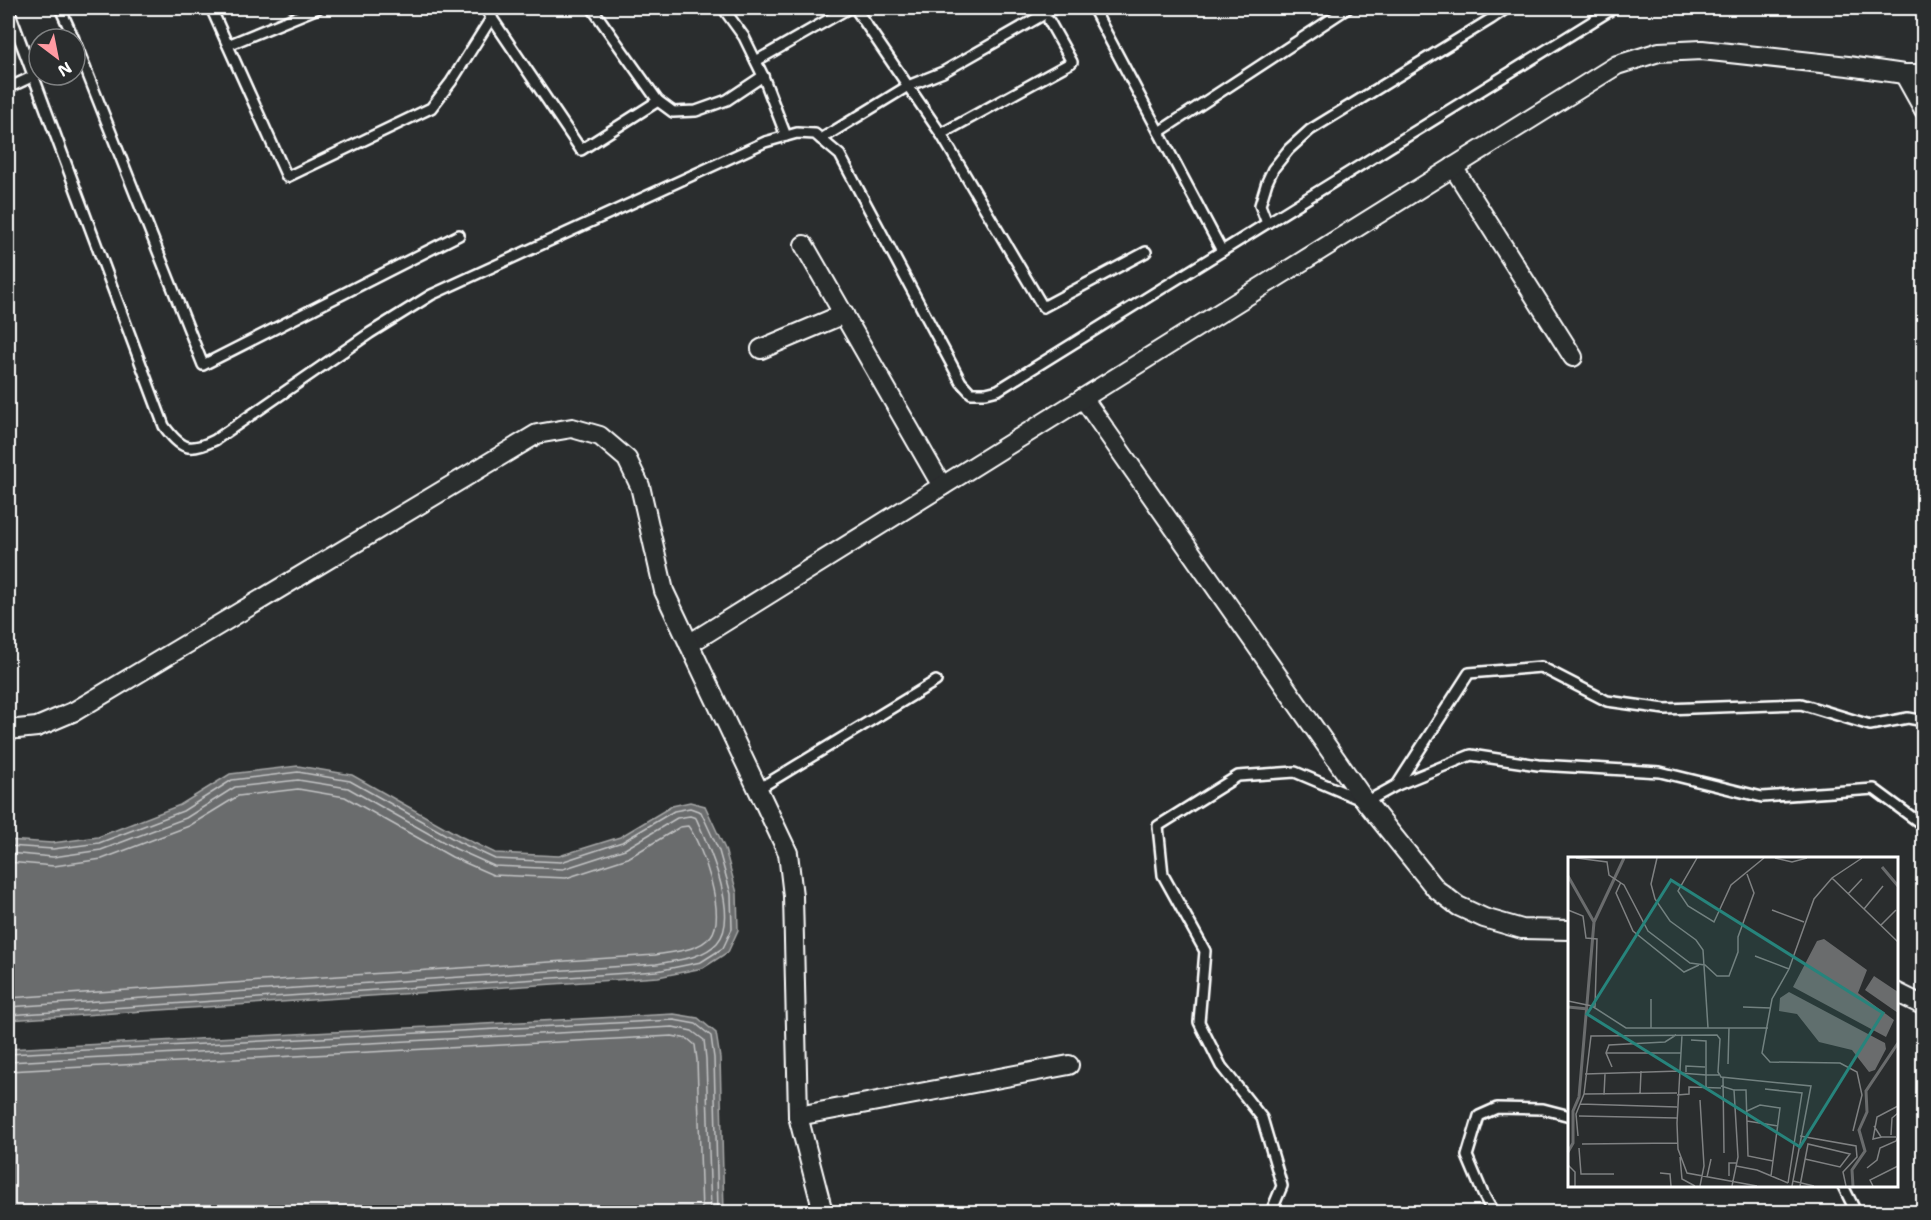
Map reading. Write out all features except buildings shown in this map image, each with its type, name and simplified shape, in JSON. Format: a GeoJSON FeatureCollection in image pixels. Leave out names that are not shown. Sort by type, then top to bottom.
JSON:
{"type":"FeatureCollection","features":[{"type":"Feature","properties":{"kind":"street"},"geometry":{"type":"LineString","coordinates":[[689,644],[1617,65],[1659,52],[1702,50],[1904,74],[1923,74]]}},
{"type":"Feature","properties":{"kind":"street"},"geometry":{"type":"LineString","coordinates":[[1904,74],[1923,110]]}},
{"type":"Feature","properties":{"kind":"street"},"geometry":{"type":"LineString","coordinates":[[1453,167],[1573,357]]}},
{"type":"Feature","properties":{"kind":"street"},"geometry":{"type":"LineString","coordinates":[[804,245],[942,486]]}},
{"type":"Feature","properties":{"kind":"street"},"geometry":{"type":"LineString","coordinates":[[761,349],[844,314]]}},
{"type":"Feature","properties":{"kind":"street"},"geometry":{"type":"LineString","coordinates":[[1083,398],[1366,802],[1436,889],[1458,906],[1484,918],[1522,929],[1568,930]]}},
{"type":"Feature","properties":{"kind":"street"},"geometry":{"type":"LineString","coordinates":[[8,730],[37,727],[75,711],[537,434],[572,428],[600,436],[627,459],[640,486],[664,591],[788,853],[793,896],[798,1116],[823,1212]]}},
{"type":"Feature","properties":{"kind":"street"},"geometry":{"type":"LineString","coordinates":[[1898,993],[1923,1006]]}},
{"type":"Feature","properties":{"kind":"street"},"geometry":{"type":"LineString","coordinates":[[798,1116],[1069,1065]]}},
{"type":"Feature","properties":{"kind":"lane"},"geometry":{"type":"LineString","coordinates":[[8,8],[27,53]]}},
{"type":"Feature","properties":{"kind":"lane"},"geometry":{"type":"LineString","coordinates":[[60,8],[68,27]]}},
{"type":"Feature","properties":{"kind":"lane"},"geometry":{"type":"LineString","coordinates":[[212,8],[287,177],[431,108],[451,82],[492,17]]}},
{"type":"Feature","properties":{"kind":"lane"},"geometry":{"type":"LineString","coordinates":[[228,45],[318,8]]}},
{"type":"Feature","properties":{"kind":"lane"},"geometry":{"type":"LineString","coordinates":[[485,8],[581,150],[658,101]]}},
{"type":"Feature","properties":{"kind":"lane"},"geometry":{"type":"LineString","coordinates":[[592,8],[658,101],[673,112],[696,111],[727,100],[763,76]]}},
{"type":"Feature","properties":{"kind":"lane"},"geometry":{"type":"LineString","coordinates":[[723,8],[744,37],[756,61],[786,136]]}},
{"type":"Feature","properties":{"kind":"lane"},"geometry":{"type":"LineString","coordinates":[[756,61],[849,8]]}},
{"type":"Feature","properties":{"kind":"lane"},"geometry":{"type":"LineString","coordinates":[[855,8],[941,134],[1043,307],[1146,252]]}},
{"type":"Feature","properties":{"kind":"lane"},"geometry":{"type":"LineString","coordinates":[[821,139],[908,86],[943,72],[1055,8]]}},
{"type":"Feature","properties":{"kind":"lane"},"geometry":{"type":"LineString","coordinates":[[1093,8],[1222,251]]}},
{"type":"Feature","properties":{"kind":"lane"},"geometry":{"type":"LineString","coordinates":[[1159,132],[1348,8]]}},
{"type":"Feature","properties":{"kind":"lane"},"geometry":{"type":"LineString","coordinates":[[1267,223],[1260,205],[1273,169],[1289,148],[1310,130],[1507,8]]}},
{"type":"Feature","properties":{"kind":"lane"},"geometry":{"type":"LineString","coordinates":[[40,87],[164,426],[176,441],[184,446],[204,446],[430,295],[765,142],[797,133],[815,134],[840,155],[962,382],[972,393],[998,390],[1614,8]]}},
{"type":"Feature","properties":{"kind":"lane"},"geometry":{"type":"LineString","coordinates":[[941,134],[1072,62],[1049,21]]}},
{"type":"Feature","properties":{"kind":"lane"},"geometry":{"type":"LineString","coordinates":[[87,74],[203,365],[459,235]]}},
{"type":"Feature","properties":{"kind":"lane"},"geometry":{"type":"LineString","coordinates":[[8,88],[27,79]]}},
{"type":"Feature","properties":{"kind":"lane"},"geometry":{"type":"LineString","coordinates":[[1397,784],[1469,673],[1541,667],[1607,700],[1665,708],[1801,704],[1870,724],[1908,718],[1923,721]]}},
{"type":"Feature","properties":{"kind":"lane"},"geometry":{"type":"LineString","coordinates":[[758,789],[936,681]]}},
{"type":"Feature","properties":{"kind":"lane"},"geometry":{"type":"LineString","coordinates":[[1271,1212],[1282,1186],[1276,1164],[1262,1118],[1221,1066],[1199,1022],[1205,951],[1163,875],[1158,826],[1238,776],[1295,772],[1366,802],[1397,784],[1471,755],[1538,765],[1660,772],[1762,797],[1874,789],[1923,826]]}},
{"type":"Feature","properties":{"kind":"lane"},"geometry":{"type":"LineString","coordinates":[[1493,1212],[1467,1156],[1479,1116],[1497,1108],[1543,1109],[1568,1116]]}},
{"type":"Feature","properties":{"kind":"lane"},"geometry":{"type":"LineString","coordinates":[[1844,1187],[1854,1212]]}},
{"type":"Feature","properties":{"kind":"water"},"geometry":{"type":"Polygon","coordinates":[[[298,766],[352,775],[495,853],[559,856],[620,837],[672,806],[690,802],[705,806],[725,849],[737,893],[738,930],[728,952],[703,968],[658,977],[8,1020],[8,840],[52,843],[98,837],[180,805],[230,774],[298,766]]]}},
{"type":"Feature","properties":{"kind":"water"},"geometry":{"type":"Polygon","coordinates":[[[674,1014],[698,1018],[716,1033],[720,1058],[724,1212],[8,1212],[8,1049],[674,1014]]]}}]}
